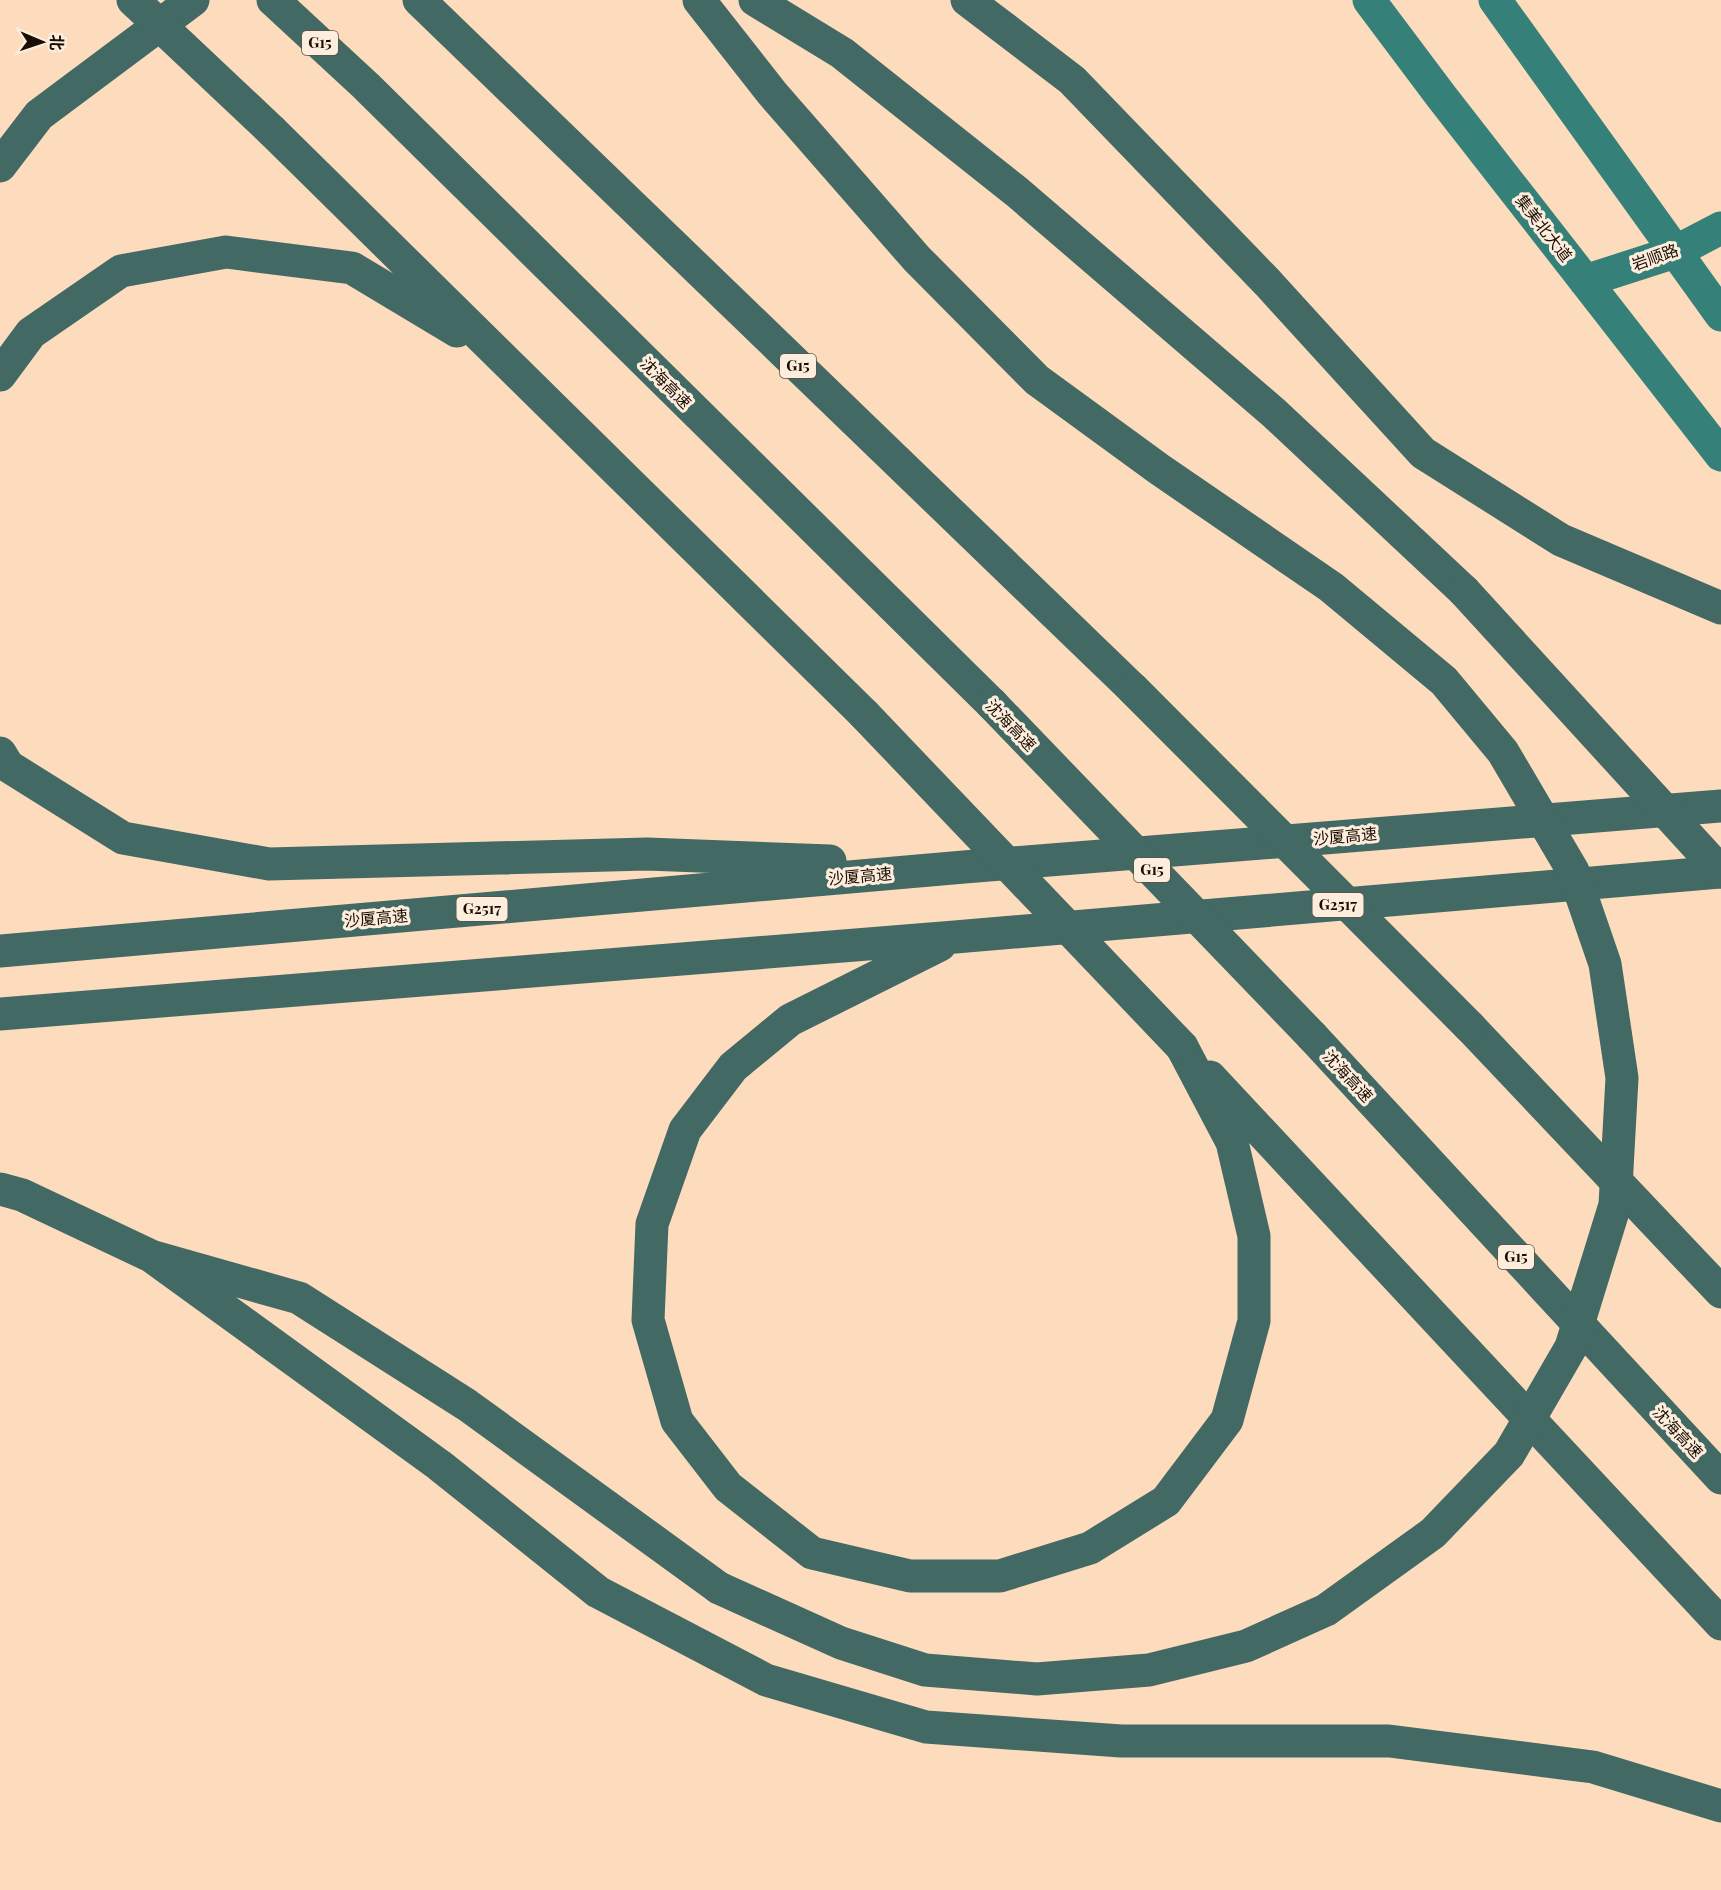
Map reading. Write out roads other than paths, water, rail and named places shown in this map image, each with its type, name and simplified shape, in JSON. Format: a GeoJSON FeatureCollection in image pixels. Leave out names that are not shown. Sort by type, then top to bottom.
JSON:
{"type":"FeatureCollection","features":[{"type":"Feature","properties":{"kind":"highway"},"geometry":{"type":"LineString","coordinates":[[133,0],[272,131],[864,714],[1182,1047],[1721,1624]]}},
{"type":"Feature","properties":{"kind":"highway"},"geometry":{"type":"LineString","coordinates":[[0,166],[39,115],[193,0]]}},
{"type":"Feature","properties":{"kind":"highway","name":"沈海高速"},"geometry":{"type":"LineString","coordinates":[[273,0],[366,86],[992,704],[1312,1036],[1721,1478]]}},
{"type":"Feature","properties":{"kind":"highway","name":"G15"},"geometry":{"type":"LineString","coordinates":[[419,0],[1133,689],[1470,1027],[1721,1292]]}},
{"type":"Feature","properties":{"kind":"highway"},"geometry":{"type":"LineString","coordinates":[[0,1189],[22,1195],[151,1256],[299,1298],[467,1405],[719,1588],[841,1643],[925,1670],[1037,1680],[1160,1667],[1246,1646],[1326,1610],[1433,1533],[1509,1454],[1571,1347],[1615,1205],[1622,1078],[1605,964],[1573,871],[1503,752],[1444,681],[1331,587],[1159,469],[1037,380],[917,260],[772,93],[699,0]]}},
{"type":"Feature","properties":{"kind":"highway"},"geometry":{"type":"LineString","coordinates":[[755,0],[842,53],[1017,192],[1274,412],[1464,591],[1721,872]]}},
{"type":"Feature","properties":{"kind":"highway"},"geometry":{"type":"LineString","coordinates":[[967,0],[1072,80],[1268,283],[1423,453],[1561,540],[1721,608]]}},
{"type":"Feature","properties":{"kind":"highway"},"geometry":{"type":"LineString","coordinates":[[0,375],[31,333],[121,271],[226,252],[352,268],[504,359]]}},
{"type":"Feature","properties":{"kind":"highway"},"geometry":{"type":"LineString","coordinates":[[0,753],[8,766],[123,838],[269,864],[647,854],[964,867]]}},
{"type":"Feature","properties":{"kind":"highway","name":"沙厦高速"},"geometry":{"type":"LineString","coordinates":[[0,951],[964,867],[1721,806]]}},
{"type":"Feature","properties":{"kind":"highway","name":"G2517"},"geometry":{"type":"LineString","coordinates":[[0,1014],[1721,872]]}},
{"type":"Feature","properties":{"kind":"highway"},"geometry":{"type":"LineString","coordinates":[[955,937],[790,1020],[733,1067],[684,1130],[652,1224],[648,1320],[677,1421],[728,1487],[812,1553],[910,1576],[1000,1576],[1090,1548],[1167,1501],[1227,1420],[1254,1321],[1254,1236],[1232,1143],[1182,1047]]}},
{"type":"Feature","properties":{"kind":"highway"},"geometry":{"type":"LineString","coordinates":[[151,1256],[439,1465],[598,1592],[766,1680],[926,1727],[1121,1741],[1389,1742],[1593,1767],[1721,1806]]}},
{"type":"Feature","properties":{"kind":"main road","name":"集美北大道"},"geometry":{"type":"LineString","coordinates":[[1369,0],[1721,455]]}},
{"type":"Feature","properties":{"kind":"main road"},"geometry":{"type":"LineString","coordinates":[[1495,0],[1721,315]]}},
{"type":"Feature","properties":{"kind":"main road","name":"岩顺路"},"geometry":{"type":"LineString","coordinates":[[1586,281],[1675,252],[1721,228]]}}]}
